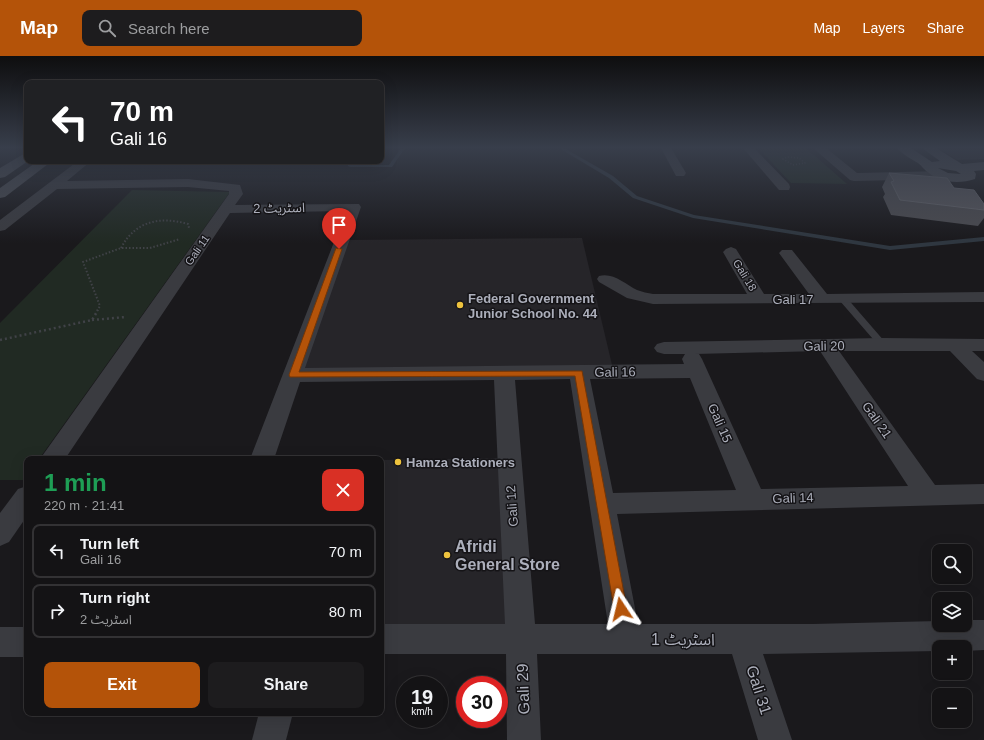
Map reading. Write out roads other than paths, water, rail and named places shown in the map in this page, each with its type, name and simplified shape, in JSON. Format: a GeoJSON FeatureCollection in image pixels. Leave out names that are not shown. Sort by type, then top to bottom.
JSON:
{"type":"FeatureCollection","features":[{"type":"Feature","properties":{"kind":"street"},"geometry":{"type":"LineString","coordinates":[[0,194],[20,180]]}},
{"type":"Feature","properties":{"kind":"street"},"geometry":{"type":"LineString","coordinates":[[0,227],[60,180]]}},
{"type":"Feature","properties":{"kind":"street"},"geometry":{"type":"LineString","coordinates":[[777,180],[784,187]]}},
{"type":"Feature","properties":{"kind":"street","name":"Gali 11"},"geometry":{"type":"LineString","coordinates":[[54,456],[236,194],[235,188],[188,183],[55,184]]}},
{"type":"Feature","properties":{"kind":"street","name":"اسٹریٹ 2"},"geometry":{"type":"LineString","coordinates":[[225,210],[354,207],[294,375],[263,456]]}},
{"type":"Feature","properties":{"kind":"street","name":"Gali 18"},"geometry":{"type":"LineString","coordinates":[[731,252],[759,299]]}},
{"type":"Feature","properties":{"kind":"street"},"geometry":{"type":"LineString","coordinates":[[787,253],[822,299]]}},
{"type":"Feature","properties":{"kind":"street","name":"Gali 17"},"geometry":{"type":"LineString","coordinates":[[605,279],[633,294],[654,299],[984,297]]}},
{"type":"Feature","properties":{"kind":"street","name":"Gali 20"},"geometry":{"type":"LineString","coordinates":[[664,348],[882,344],[956,346],[984,345]]}},
{"type":"Feature","properties":{"kind":"street","name":"Gali 21"},"geometry":{"type":"LineString","coordinates":[[826,346],[928,495]]}},
{"type":"Feature","properties":{"kind":"street"},"geometry":{"type":"LineString","coordinates":[[956,346],[984,374]]}},
{"type":"Feature","properties":{"kind":"street","name":"Gali 15"},"geometry":{"type":"LineString","coordinates":[[686,347],[753,500]]}},
{"type":"Feature","properties":{"kind":"street","name":"Gali 16"},"geometry":{"type":"LineString","coordinates":[[294,375],[697,371]]}},
{"type":"Feature","properties":{"kind":"street","name":"Gali 12"},"geometry":{"type":"LineString","coordinates":[[504,373],[521,638]]}},
{"type":"Feature","properties":{"kind":"street"},"geometry":{"type":"LineString","coordinates":[[579,373],[626,639]]}},
{"type":"Feature","properties":{"kind":"street","name":"Gali 14"},"geometry":{"type":"LineString","coordinates":[[602,504],[984,494]]}},
{"type":"Feature","properties":{"kind":"street"},"geometry":{"type":"LineString","coordinates":[[0,534],[24,500]]}},
{"type":"Feature","properties":{"kind":"street","name":"اسٹریٹ 1"},"geometry":{"type":"LineString","coordinates":[[384,639],[521,638],[743,640],[984,635]]}},
{"type":"Feature","properties":{"kind":"street","name":"Gali 29"},"geometry":{"type":"LineString","coordinates":[[521,638],[524,740]]}},
{"type":"Feature","properties":{"kind":"street","name":"Gali 31"},"geometry":{"type":"LineString","coordinates":[[743,640],[775,740]]}},
{"type":"Feature","properties":{"kind":"street"},"geometry":{"type":"LineString","coordinates":[[0,642],[24,642]]}},
{"type":"Feature","properties":{"kind":"street"},"geometry":{"type":"LineString","coordinates":[[269,740],[275,716]]}},
{"type":"Feature","properties":{"kind":"lane"},"geometry":{"type":"LineString","coordinates":[[843,299],[882,344]]}},
{"type":"Feature","properties":{"kind":"waterway"},"geometry":{"type":"LineString","coordinates":[[615,180],[635,197],[693,216],[890,248],[984,239]]}},
{"type":"Feature","properties":{"kind":"place","name":"Federal Government Junior School No. 44"},"geometry":{"type":"Point","coordinates":[460,305]}},
{"type":"Feature","properties":{"kind":"place","name":"Hamza Stationers"},"geometry":{"type":"Point","coordinates":[398,462]}},
{"type":"Feature","properties":{"kind":"place","name":"Afridi General Store"},"geometry":{"type":"Point","coordinates":[447,555]}}]}
